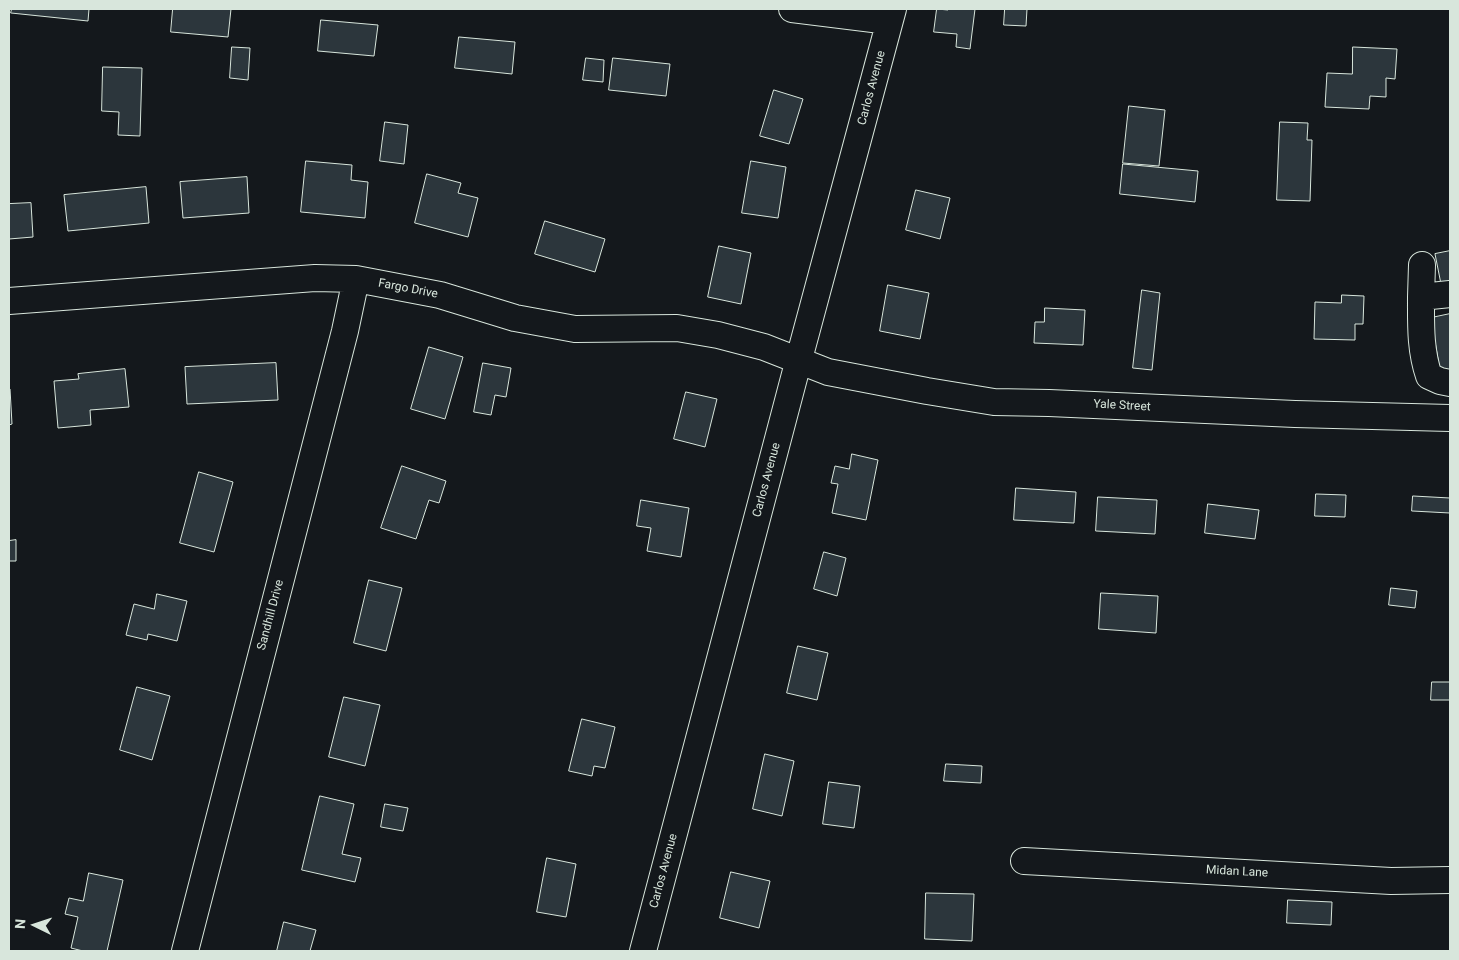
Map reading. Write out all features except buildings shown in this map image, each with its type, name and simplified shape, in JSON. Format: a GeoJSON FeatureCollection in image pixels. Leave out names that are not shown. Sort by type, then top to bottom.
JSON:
{"type":"FeatureCollection","features":[{"type":"Feature","properties":{"kind":"street"},"geometry":{"type":"LineString","coordinates":[[792,9],[891,15]]}},
{"type":"Feature","properties":{"kind":"street","name":"Carlos Avenue"},"geometry":{"type":"LineString","coordinates":[[643,951],[891,15]]}},
{"type":"Feature","properties":{"kind":"street"},"geometry":{"type":"LineString","coordinates":[[1422,265],[1421,337],[1423,360],[1429,376],[1450,383]]}},
{"type":"Feature","properties":{"kind":"street","name":"Fargo Drive"},"geometry":{"type":"LineString","coordinates":[[9,301],[315,278],[356,279],[440,295],[515,318],[575,329],[677,328],[718,335],[764,347],[799,359]]}},
{"type":"Feature","properties":{"kind":"street","name":"Sandhill Drive"},"geometry":{"type":"LineString","coordinates":[[185,951],[345,331],[356,279]]}},
{"type":"Feature","properties":{"kind":"street"},"geometry":{"type":"LineString","coordinates":[[1421,297],[1450,294]]}},
{"type":"Feature","properties":{"kind":"street","name":"Yale Street"},"geometry":{"type":"LineString","coordinates":[[799,359],[828,372],[994,402],[1450,418]]}},
{"type":"Feature","properties":{"kind":"street","name":"Midan Lane"},"geometry":{"type":"LineString","coordinates":[[1024,861],[1391,880],[1450,880]]}}]}
